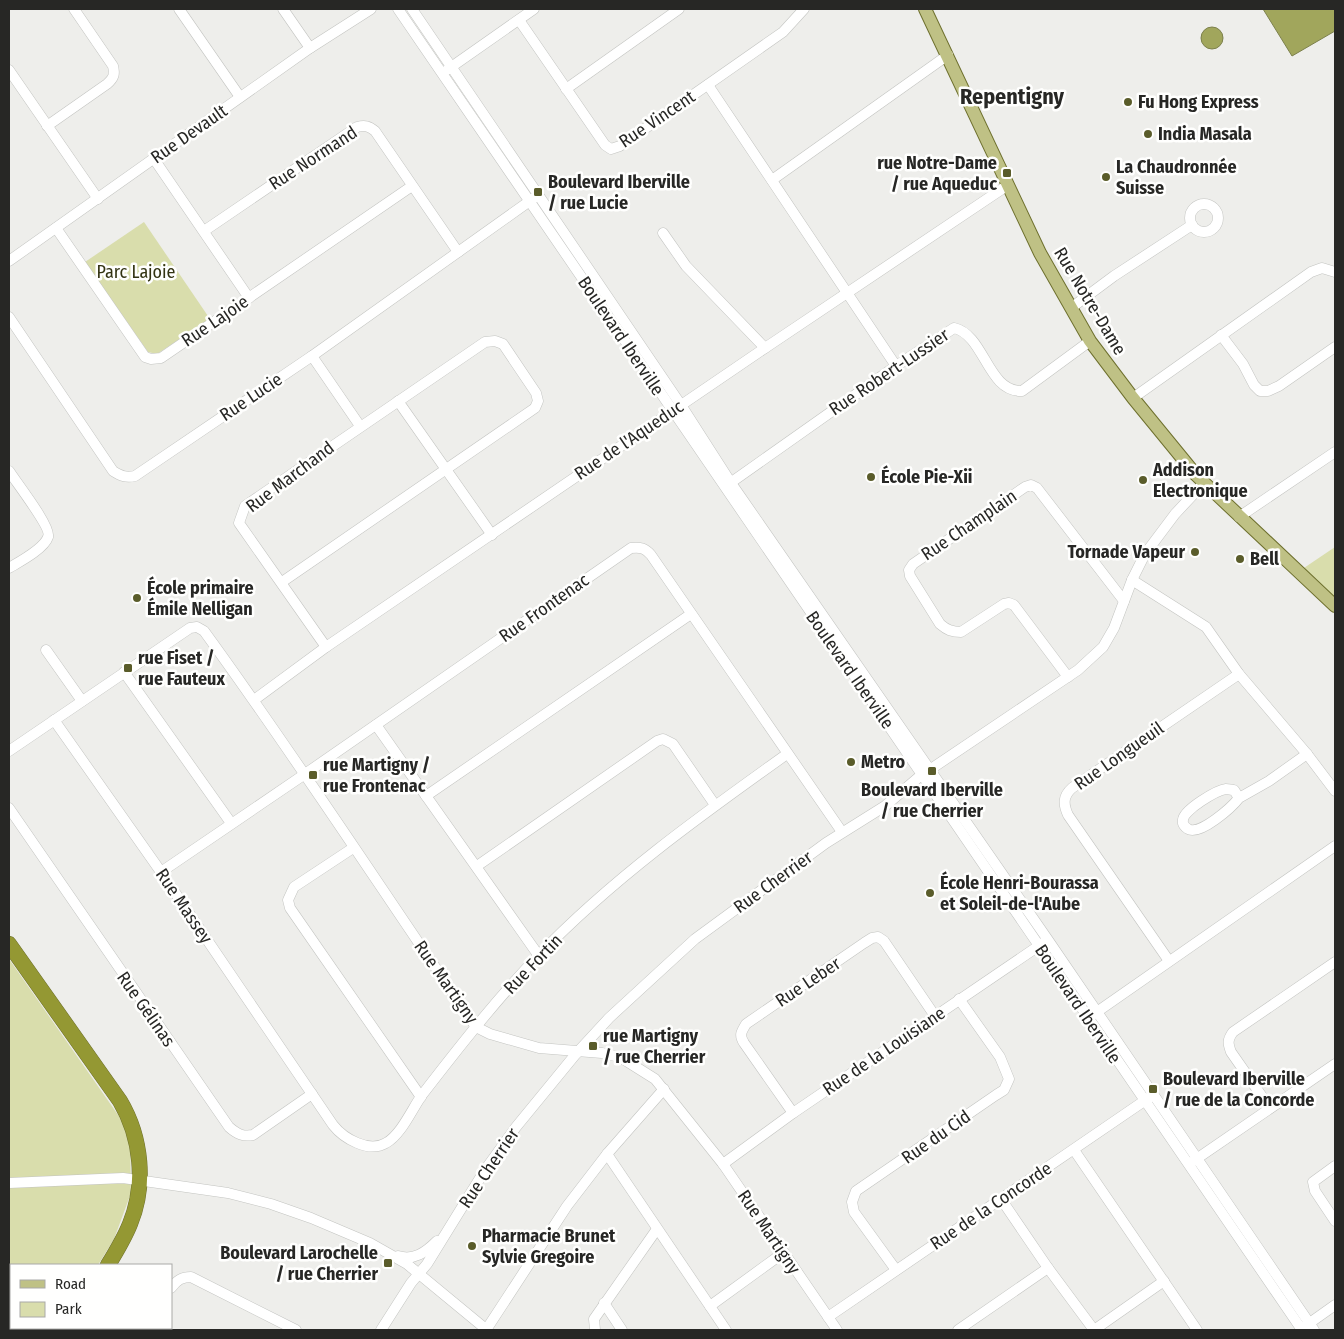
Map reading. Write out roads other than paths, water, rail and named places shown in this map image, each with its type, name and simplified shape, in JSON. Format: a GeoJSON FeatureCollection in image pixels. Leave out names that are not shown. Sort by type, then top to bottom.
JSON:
{"type":"FeatureCollection","features":[{"type":"Feature","properties":{"kind":"highway"},"geometry":{"type":"LineString","coordinates":[[9,944],[125,1109],[134,1134],[140,1164],[138,1195],[131,1222],[109,1264]]}},
{"type":"Feature","properties":{"kind":"main road","name":"Rue Notre-Dame"},"geometry":{"type":"LineString","coordinates":[[925,9],[1040,253],[1090,341],[1133,398],[1204,483],[1335,606]]}},
{"type":"Feature","properties":{"kind":"street"},"geometry":{"type":"LineString","coordinates":[[47,126],[107,84],[115,73],[113,66],[74,9]]}},
{"type":"Feature","properties":{"kind":"street"},"geometry":{"type":"LineString","coordinates":[[179,9],[240,97]]}},
{"type":"Feature","properties":{"kind":"street"},"geometry":{"type":"LineString","coordinates":[[282,9],[310,48]]}},
{"type":"Feature","properties":{"kind":"street","name":"Rue Devault"},"geometry":{"type":"LineString","coordinates":[[9,261],[310,48],[371,9]]}},
{"type":"Feature","properties":{"kind":"street","name":"Boulevard Iberville"},"geometry":{"type":"LineString","coordinates":[[398,9],[533,198],[1307,1328]]}},
{"type":"Feature","properties":{"kind":"street","name":"Boulevard Iberville"},"geometry":{"type":"LineString","coordinates":[[412,9],[452,66],[533,198]]}},
{"type":"Feature","properties":{"kind":"street"},"geometry":{"type":"LineString","coordinates":[[442,73],[534,9]]}},
{"type":"Feature","properties":{"kind":"street"},"geometry":{"type":"LineString","coordinates":[[566,89],[680,9]]}},
{"type":"Feature","properties":{"kind":"street","name":"Rue Vincent"},"geometry":{"type":"LineString","coordinates":[[519,20],[605,145],[611,149],[620,146],[783,32],[804,9]]}},
{"type":"Feature","properties":{"kind":"street"},"geometry":{"type":"LineString","coordinates":[[772,180],[948,56]]}},
{"type":"Feature","properties":{"kind":"street"},"geometry":{"type":"LineString","coordinates":[[9,70],[98,199]]}},
{"type":"Feature","properties":{"kind":"street"},"geometry":{"type":"LineString","coordinates":[[708,85],[896,366]]}},
{"type":"Feature","properties":{"kind":"street","name":"Rue Normand"},"geometry":{"type":"LineString","coordinates":[[204,231],[349,132],[364,125],[370,126],[375,131],[458,252]]}},
{"type":"Feature","properties":{"kind":"street"},"geometry":{"type":"LineString","coordinates":[[154,158],[249,298]]}},
{"type":"Feature","properties":{"kind":"street","name":"Rue de l'Aqueduc"},"geometry":{"type":"LineString","coordinates":[[254,700],[326,647],[1008,185]]}},
{"type":"Feature","properties":{"kind":"street","name":"Rue Lajoie"},"geometry":{"type":"LineString","coordinates":[[56,228],[145,357],[151,360],[161,358],[412,186]]}},
{"type":"Feature","properties":{"kind":"street","name":"Rue Lucie"},"geometry":{"type":"LineString","coordinates":[[9,317],[113,471],[120,476],[135,476],[312,356],[533,198]]}},
{"type":"Feature","properties":{"kind":"street"},"geometry":{"type":"LineString","coordinates":[[1071,308],[1114,276],[1192,225]]}},
{"type":"Feature","properties":{"kind":"street"},"geometry":{"type":"LineString","coordinates":[[663,233],[686,266],[765,348]]}},
{"type":"Feature","properties":{"kind":"street"},"geometry":{"type":"LineString","coordinates":[[1133,398],[1311,272],[1322,268],[1335,272]]}},
{"type":"Feature","properties":{"kind":"street","name":"Rue Robert-Lussier"},"geometry":{"type":"LineString","coordinates":[[728,485],[896,366],[954,328],[966,333],[1002,385],[1013,391],[1022,391],[1090,341]]}},
{"type":"Feature","properties":{"kind":"street"},"geometry":{"type":"LineString","coordinates":[[1221,335],[1243,364],[1254,385],[1260,391],[1268,392],[1335,347]]}},
{"type":"Feature","properties":{"kind":"street","name":"Rue Marchand"},"geometry":{"type":"LineString","coordinates":[[326,647],[240,523],[240,515],[244,506],[485,342],[495,341],[503,344],[536,393],[538,401],[535,408],[447,469]]}},
{"type":"Feature","properties":{"kind":"street"},"geometry":{"type":"LineString","coordinates":[[312,356],[360,426]]}},
{"type":"Feature","properties":{"kind":"street"},"geometry":{"type":"LineString","coordinates":[[398,401],[492,535]]}},
{"type":"Feature","properties":{"kind":"street"},"geometry":{"type":"LineString","coordinates":[[1239,517],[1335,452]]}},
{"type":"Feature","properties":{"kind":"street"},"geometry":{"type":"LineString","coordinates":[[282,582],[447,469]]}},
{"type":"Feature","properties":{"kind":"street"},"geometry":{"type":"LineString","coordinates":[[9,471],[44,522],[49,534],[42,546],[9,568]]}},
{"type":"Feature","properties":{"kind":"street","name":"Rue Cherrier"},"geometry":{"type":"LineString","coordinates":[[381,1330],[411,1283],[427,1264],[485,1170],[516,1128],[579,1051],[609,1018],[695,939],[842,832],[885,806],[917,779],[1078,670],[1102,647],[1114,628],[1137,567],[1160,532],[1204,483]]}},
{"type":"Feature","properties":{"kind":"street","name":"Rue Champlain"},"geometry":{"type":"LineString","coordinates":[[1068,677],[1014,605],[1009,603],[1004,604],[960,632],[946,629],[940,624],[910,576],[909,570],[913,564],[1025,486],[1031,485],[1037,488],[1124,601]]}},
{"type":"Feature","properties":{"kind":"street","name":"Rue Frontenac"},"geometry":{"type":"LineString","coordinates":[[161,872],[632,548],[645,549],[651,555],[842,832]]}},
{"type":"Feature","properties":{"kind":"street"},"geometry":{"type":"LineString","coordinates":[[1132,580],[1206,627],[1239,674],[1335,790]]}},
{"type":"Feature","properties":{"kind":"street"},"geometry":{"type":"LineString","coordinates":[[426,796],[691,614]]}},
{"type":"Feature","properties":{"kind":"street","name":"Rue Martigny"},"geometry":{"type":"LineString","coordinates":[[124,672],[190,628],[197,627],[204,631],[305,774],[353,848],[476,1027],[490,1034],[539,1048],[620,1057],[655,1079],[723,1164],[837,1330]]}},
{"type":"Feature","properties":{"kind":"street"},"geometry":{"type":"LineString","coordinates":[[46,650],[82,701]]}},
{"type":"Feature","properties":{"kind":"street"},"geometry":{"type":"LineString","coordinates":[[9,751],[124,672],[232,823]]}},
{"type":"Feature","properties":{"kind":"street","name":"Rue Longueuil"},"geometry":{"type":"LineString","coordinates":[[1169,961],[1068,815],[1064,800],[1066,793],[1072,788],[1239,674]]}},
{"type":"Feature","properties":{"kind":"street","name":"Rue Massey"},"geometry":{"type":"LineString","coordinates":[[54,720],[161,872],[312,1094]]}},
{"type":"Feature","properties":{"kind":"street"},"geometry":{"type":"LineString","coordinates":[[376,725],[477,866],[538,956]]}},
{"type":"Feature","properties":{"kind":"street"},"geometry":{"type":"LineString","coordinates":[[477,866],[662,739],[673,744],[715,805]]}},
{"type":"Feature","properties":{"kind":"street","name":"Rue Fortin"},"geometry":{"type":"LineString","coordinates":[[312,1094],[340,1133],[346,1138],[376,1146],[385,1144],[394,1138],[421,1097],[476,1027],[538,956],[609,890],[715,805],[787,754]]}},
{"type":"Feature","properties":{"kind":"street"},"geometry":{"type":"LineString","coordinates":[[1239,798],[1234,790],[1220,790],[1188,811],[1183,817],[1182,823],[1191,831],[1198,830],[1231,808],[1239,798],[1270,781],[1307,754]]}},
{"type":"Feature","properties":{"kind":"street","name":"Rue Gélinas"},"geometry":{"type":"LineString","coordinates":[[9,808],[229,1128],[236,1133],[246,1136],[253,1135],[312,1094]]}},
{"type":"Feature","properties":{"kind":"street"},"geometry":{"type":"LineString","coordinates":[[1092,1015],[1335,846]]}},
{"type":"Feature","properties":{"kind":"street"},"geometry":{"type":"LineString","coordinates":[[353,848],[294,888],[288,900],[290,908],[421,1097]]}},
{"type":"Feature","properties":{"kind":"street","name":"Rue Leber"},"geometry":{"type":"LineString","coordinates":[[793,1113],[740,1037],[741,1032],[746,1024],[864,943],[878,937],[884,941],[935,1016]]}},
{"type":"Feature","properties":{"kind":"street","name":"Rue de la Louisiane"},"geometry":{"type":"LineString","coordinates":[[723,1164],[793,1113],[1043,943]]}},
{"type":"Feature","properties":{"kind":"street"},"geometry":{"type":"LineString","coordinates":[[1270,1108],[1231,1052],[1228,1038],[1233,1032],[1335,962]]}},
{"type":"Feature","properties":{"kind":"street","name":"Rue du Cid"},"geometry":{"type":"LineString","coordinates":[[896,1270],[854,1212],[852,1202],[856,1192],[996,1096],[1004,1090],[1009,1078],[1000,1057],[959,1000]]}},
{"type":"Feature","properties":{"kind":"street"},"geometry":{"type":"LineString","coordinates":[[1192,1161],[1335,1064]]}},
{"type":"Feature","properties":{"kind":"street"},"geometry":{"type":"LineString","coordinates":[[381,1248],[407,1264],[487,1330],[567,1206],[607,1154],[664,1089]]}},
{"type":"Feature","properties":{"kind":"street","name":"Rue de la Concorde"},"geometry":{"type":"LineString","coordinates":[[828,1317],[1149,1098]]}},
{"type":"Feature","properties":{"kind":"street"},"geometry":{"type":"LineString","coordinates":[[1074,1150],[1197,1330]]}},
{"type":"Feature","properties":{"kind":"street"},"geometry":{"type":"LineString","coordinates":[[607,1154],[726,1330]]}},
{"type":"Feature","properties":{"kind":"street"},"geometry":{"type":"LineString","coordinates":[[1335,1166],[1313,1182],[1315,1190],[1335,1220]]}},
{"type":"Feature","properties":{"kind":"street"},"geometry":{"type":"LineString","coordinates":[[13,1183],[87,1178],[123,1178],[221,1191],[255,1199],[311,1218],[404,1258],[418,1255],[437,1241],[457,1216]]}},
{"type":"Feature","properties":{"kind":"street"},"geometry":{"type":"LineString","coordinates":[[1001,1199],[1048,1268],[1094,1330],[1164,1281]]}},
{"type":"Feature","properties":{"kind":"street"},"geometry":{"type":"LineString","coordinates":[[594,1330],[594,1318],[657,1229]]}},
{"type":"Feature","properties":{"kind":"street"},"geometry":{"type":"LineString","coordinates":[[710,1306],[783,1254]]}},
{"type":"Feature","properties":{"kind":"street"},"geometry":{"type":"LineString","coordinates":[[958,1330],[1048,1268]]}},
{"type":"Feature","properties":{"kind":"street"},"geometry":{"type":"LineString","coordinates":[[172,1287],[184,1277],[191,1277],[296,1330]]}},
{"type":"Feature","properties":{"kind":"street"},"geometry":{"type":"LineString","coordinates":[[604,1303],[622,1330]]}},
{"type":"Feature","properties":{"kind":"street"},"geometry":{"type":"LineString","coordinates":[[1307,1328],[1335,1305]]}},
{"type":"Feature","properties":{"kind":"street"},"geometry":{"type":"LineString","coordinates":[[267,1330],[273,1320]]}},
{"type":"Feature","properties":{"kind":"place","name":"Fu Hong Express"},"geometry":{"type":"Point","coordinates":[1128,102]}},
{"type":"Feature","properties":{"kind":"place","name":"India Masala"},"geometry":{"type":"Point","coordinates":[1148,134]}},
{"type":"Feature","properties":{"kind":"place","name":"rue Notre-Dame / rue Aqueduc"},"geometry":{"type":"Point","coordinates":[1007,173]}},
{"type":"Feature","properties":{"kind":"place","name":"La Chaudronnée Suisse"},"geometry":{"type":"Point","coordinates":[1106,177]}},
{"type":"Feature","properties":{"kind":"place","name":"Boulevard Iberville / rue Lucie"},"geometry":{"type":"Point","coordinates":[538,192]}},
{"type":"Feature","properties":{"kind":"place","name":"École Pie-Xii"},"geometry":{"type":"Point","coordinates":[871,477]}},
{"type":"Feature","properties":{"kind":"place","name":"Addison Electronique"},"geometry":{"type":"Point","coordinates":[1143,480]}},
{"type":"Feature","properties":{"kind":"place","name":"Tornade Vapeur"},"geometry":{"type":"Point","coordinates":[1195,552]}},
{"type":"Feature","properties":{"kind":"place","name":"Bell"},"geometry":{"type":"Point","coordinates":[1240,559]}},
{"type":"Feature","properties":{"kind":"place","name":"École primaire Émile Nelligan"},"geometry":{"type":"Point","coordinates":[137,598]}},
{"type":"Feature","properties":{"kind":"place","name":"rue Fiset / rue Fauteux"},"geometry":{"type":"Point","coordinates":[128,668]}},
{"type":"Feature","properties":{"kind":"place","name":"Metro"},"geometry":{"type":"Point","coordinates":[851,762]}},
{"type":"Feature","properties":{"kind":"place","name":"Boulevard Iberville / rue Cherrier"},"geometry":{"type":"Point","coordinates":[932,771]}},
{"type":"Feature","properties":{"kind":"place","name":"rue Martigny / rue Frontenac"},"geometry":{"type":"Point","coordinates":[313,775]}},
{"type":"Feature","properties":{"kind":"place","name":"École Henri-Bourassa et Soleil-de-l'Aube"},"geometry":{"type":"Point","coordinates":[930,893]}},
{"type":"Feature","properties":{"kind":"place","name":"rue Martigny / rue Cherrier"},"geometry":{"type":"Point","coordinates":[593,1046]}},
{"type":"Feature","properties":{"kind":"place","name":"Boulevard Iberville / rue de la Concorde"},"geometry":{"type":"Point","coordinates":[1153,1089]}},
{"type":"Feature","properties":{"kind":"place","name":"Pharmacie Brunet Sylvie Gregoire"},"geometry":{"type":"Point","coordinates":[472,1246]}},
{"type":"Feature","properties":{"kind":"place","name":"Boulevard Larochelle / rue Cherrier"},"geometry":{"type":"Point","coordinates":[388,1263]}},
{"type":"Feature","properties":{"kind":"district","name":"Repentigny"},"geometry":{"type":"Point","coordinates":[1012,96]}},
{"type":"Feature","properties":{"kind":"park label","name":"Parc Lajoie"},"geometry":{"type":"Point","coordinates":[136,272]}}]}
